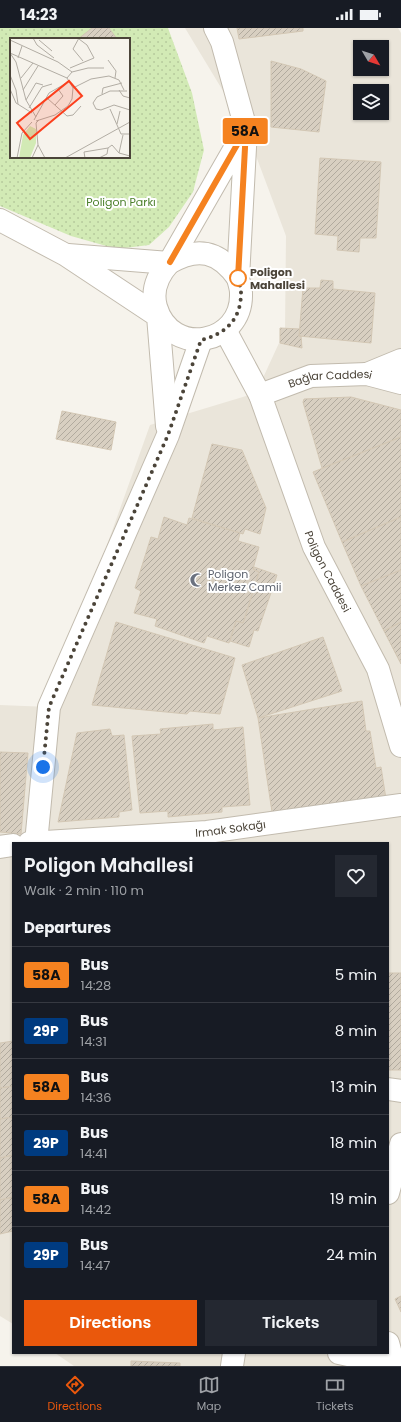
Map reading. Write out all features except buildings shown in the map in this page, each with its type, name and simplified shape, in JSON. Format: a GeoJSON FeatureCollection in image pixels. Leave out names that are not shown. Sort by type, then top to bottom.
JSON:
{"type":"FeatureCollection","features":[{"type":"Feature","properties":{"kind":"street"},"geometry":{"type":"LineString","coordinates":[[0,220],[66,255],[158,316],[166,326],[176,334],[188,339],[201,340],[213,337],[225,330],[234,320],[240,306],[241,292],[238,278],[246,129],[222,42],[215,28]]}},
{"type":"Feature","properties":{"kind":"street"},"geometry":{"type":"LineString","coordinates":[[168,435],[158,316],[154,302],[154,287],[160,273],[170,262],[246,129]]}},
{"type":"Feature","properties":{"kind":"street"},"geometry":{"type":"LineString","coordinates":[[66,255],[170,262],[181,256],[194,252],[208,253],[220,258],[230,266],[238,278]]}},
{"type":"Feature","properties":{"kind":"street","name":"Poligon Caddesi"},"geometry":{"type":"LineString","coordinates":[[225,330],[260,395],[314,547],[378,669],[401,746]]}},
{"type":"Feature","properties":{"kind":"street"},"geometry":{"type":"LineString","coordinates":[[34,842],[49,707],[168,435],[201,340]]}},
{"type":"Feature","properties":{"kind":"street"},"geometry":{"type":"LineString","coordinates":[[367,374],[401,360]]}},
{"type":"Feature","properties":{"kind":"street","name":"Bağlar Caddesi"},"geometry":{"type":"LineString","coordinates":[[260,395],[311,376],[367,374],[401,383]]}},
{"type":"Feature","properties":{"kind":"street","name":"Irmak Sokağı"},"geometry":{"type":"LineString","coordinates":[[63,842],[207,837],[401,805]]}},
{"type":"Feature","properties":{"kind":"street"},"geometry":{"type":"LineString","coordinates":[[0,847],[12,845]]}},
{"type":"Feature","properties":{"kind":"street"},"geometry":{"type":"LineString","coordinates":[[389,1089],[401,1091]]}},
{"type":"Feature","properties":{"kind":"street"},"geometry":{"type":"LineString","coordinates":[[389,1189],[401,1144]]}},
{"type":"Feature","properties":{"kind":"street"},"geometry":{"type":"LineString","coordinates":[[389,1345],[398,1365]]}},
{"type":"Feature","properties":{"kind":"street"},"geometry":{"type":"LineString","coordinates":[[232,1366],[234,1354]]}},
{"type":"Feature","properties":{"kind":"street"},"geometry":{"type":"LineString","coordinates":[[344,1354],[398,1365]]}},
{"type":"Feature","properties":{"kind":"shaded area"},"geometry":{"type":"Polygon","coordinates":[[[185,28],[398,28],[401,33],[401,1366],[74,1366],[56,1354],[389,1354],[389,842],[12,842],[12,1323],[0,1316],[0,705],[49,707],[150,425],[256,393],[285,330],[286,236],[246,129],[185,28]]]}},
{"type":"Feature","properties":{"kind":"green space","name":"Poligon Parkı"},"geometry":{"type":"Polygon","coordinates":[[[0,28],[168,28],[192,93],[204,150],[193,192],[169,227],[149,245],[117,249],[71,236],[0,206],[0,28]]]}},
{"type":"Feature","properties":{"kind":"bus line","name":"58A"},"geometry":{"type":"LineString","coordinates":[[170,262],[246,129],[238,278]]}},
{"type":"Feature","properties":{"kind":"place","name":"Poligon Mahallesi"},"geometry":{"type":"Point","coordinates":[238,278]}},
{"type":"Feature","properties":{"kind":"place","name":"Poligon Merkez Camii"},"geometry":{"type":"Point","coordinates":[197,580]}},
{"type":"Feature","properties":{"kind":"route"},"geometry":{"type":"LineString","coordinates":[[43,767],[49,707],[168,435],[201,340],[213,337],[225,330],[234,320],[240,306],[241,292],[238,278]]}}]}
